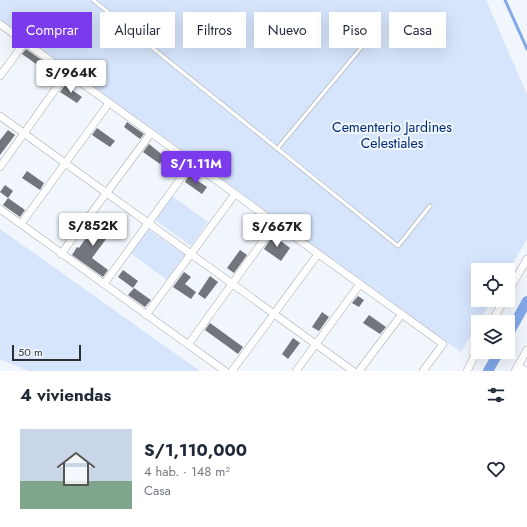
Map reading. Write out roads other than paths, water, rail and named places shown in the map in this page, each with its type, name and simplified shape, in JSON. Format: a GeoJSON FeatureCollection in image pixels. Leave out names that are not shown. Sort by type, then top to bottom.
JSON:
{"type":"FeatureCollection","features":[{"type":"Feature","properties":{"kind":"street"},"geometry":{"type":"LineString","coordinates":[[0,24],[12,33]]}},
{"type":"Feature","properties":{"kind":"street"},"geometry":{"type":"LineString","coordinates":[[0,76],[21,48]]}},
{"type":"Feature","properties":{"kind":"street"},"geometry":{"type":"LineString","coordinates":[[33,48],[443,344],[423,371]]}},
{"type":"Feature","properties":{"kind":"street"},"geometry":{"type":"LineString","coordinates":[[0,167],[67,73]]}},
{"type":"Feature","properties":{"kind":"street"},"geometry":{"type":"LineString","coordinates":[[21,224],[109,103]]}},
{"type":"Feature","properties":{"kind":"street"},"geometry":{"type":"LineString","coordinates":[[0,116],[353,371]]}},
{"type":"Feature","properties":{"kind":"street"},"geometry":{"type":"LineString","coordinates":[[61,254],[151,133]]}},
{"type":"Feature","properties":{"kind":"street"},"geometry":{"type":"LineString","coordinates":[[104,284],[192,163]]}},
{"type":"Feature","properties":{"kind":"street"},"geometry":{"type":"LineString","coordinates":[[146,315],[235,194]]}},
{"type":"Feature","properties":{"kind":"street"},"geometry":{"type":"LineString","coordinates":[[0,209],[225,371]]}},
{"type":"Feature","properties":{"kind":"street"},"geometry":{"type":"LineString","coordinates":[[188,345],[276,223]]}},
{"type":"Feature","properties":{"kind":"street"},"geometry":{"type":"LineString","coordinates":[[232,371],[318,254]]}},
{"type":"Feature","properties":{"kind":"street"},"geometry":{"type":"LineString","coordinates":[[515,280],[527,259]]}},
{"type":"Feature","properties":{"kind":"street"},"geometry":{"type":"LineString","coordinates":[[296,371],[360,284]]}},
{"type":"Feature","properties":{"kind":"street"},"geometry":{"type":"LineString","coordinates":[[359,371],[402,314]]}},
{"type":"Feature","properties":{"kind":"street"},"geometry":{"type":"LineString","coordinates":[[526,371],[516,369],[527,350]]}},
{"type":"Feature","properties":{"kind":"street"},"geometry":{"type":"LineString","coordinates":[[467,371],[473,359]]}},
{"type":"Feature","properties":{"kind":"lane"},"geometry":{"type":"LineString","coordinates":[[93,0],[398,246],[430,206]]}},
{"type":"Feature","properties":{"kind":"lane"},"geometry":{"type":"LineString","coordinates":[[277,149],[361,48]]}},
{"type":"Feature","properties":{"kind":"waterway"},"geometry":{"type":"LineString","coordinates":[[505,0],[527,49]]}},
{"type":"Feature","properties":{"kind":"waterway"},"geometry":{"type":"LineString","coordinates":[[515,322],[527,301]]}},
{"type":"Feature","properties":{"kind":"waterway"},"geometry":{"type":"LineString","coordinates":[[488,371],[495,359]]}},
{"type":"Feature","properties":{"kind":"park label","name":"Cementerio Jardines Celestiales"},"geometry":{"type":"Point","coordinates":[392,136]}}]}
